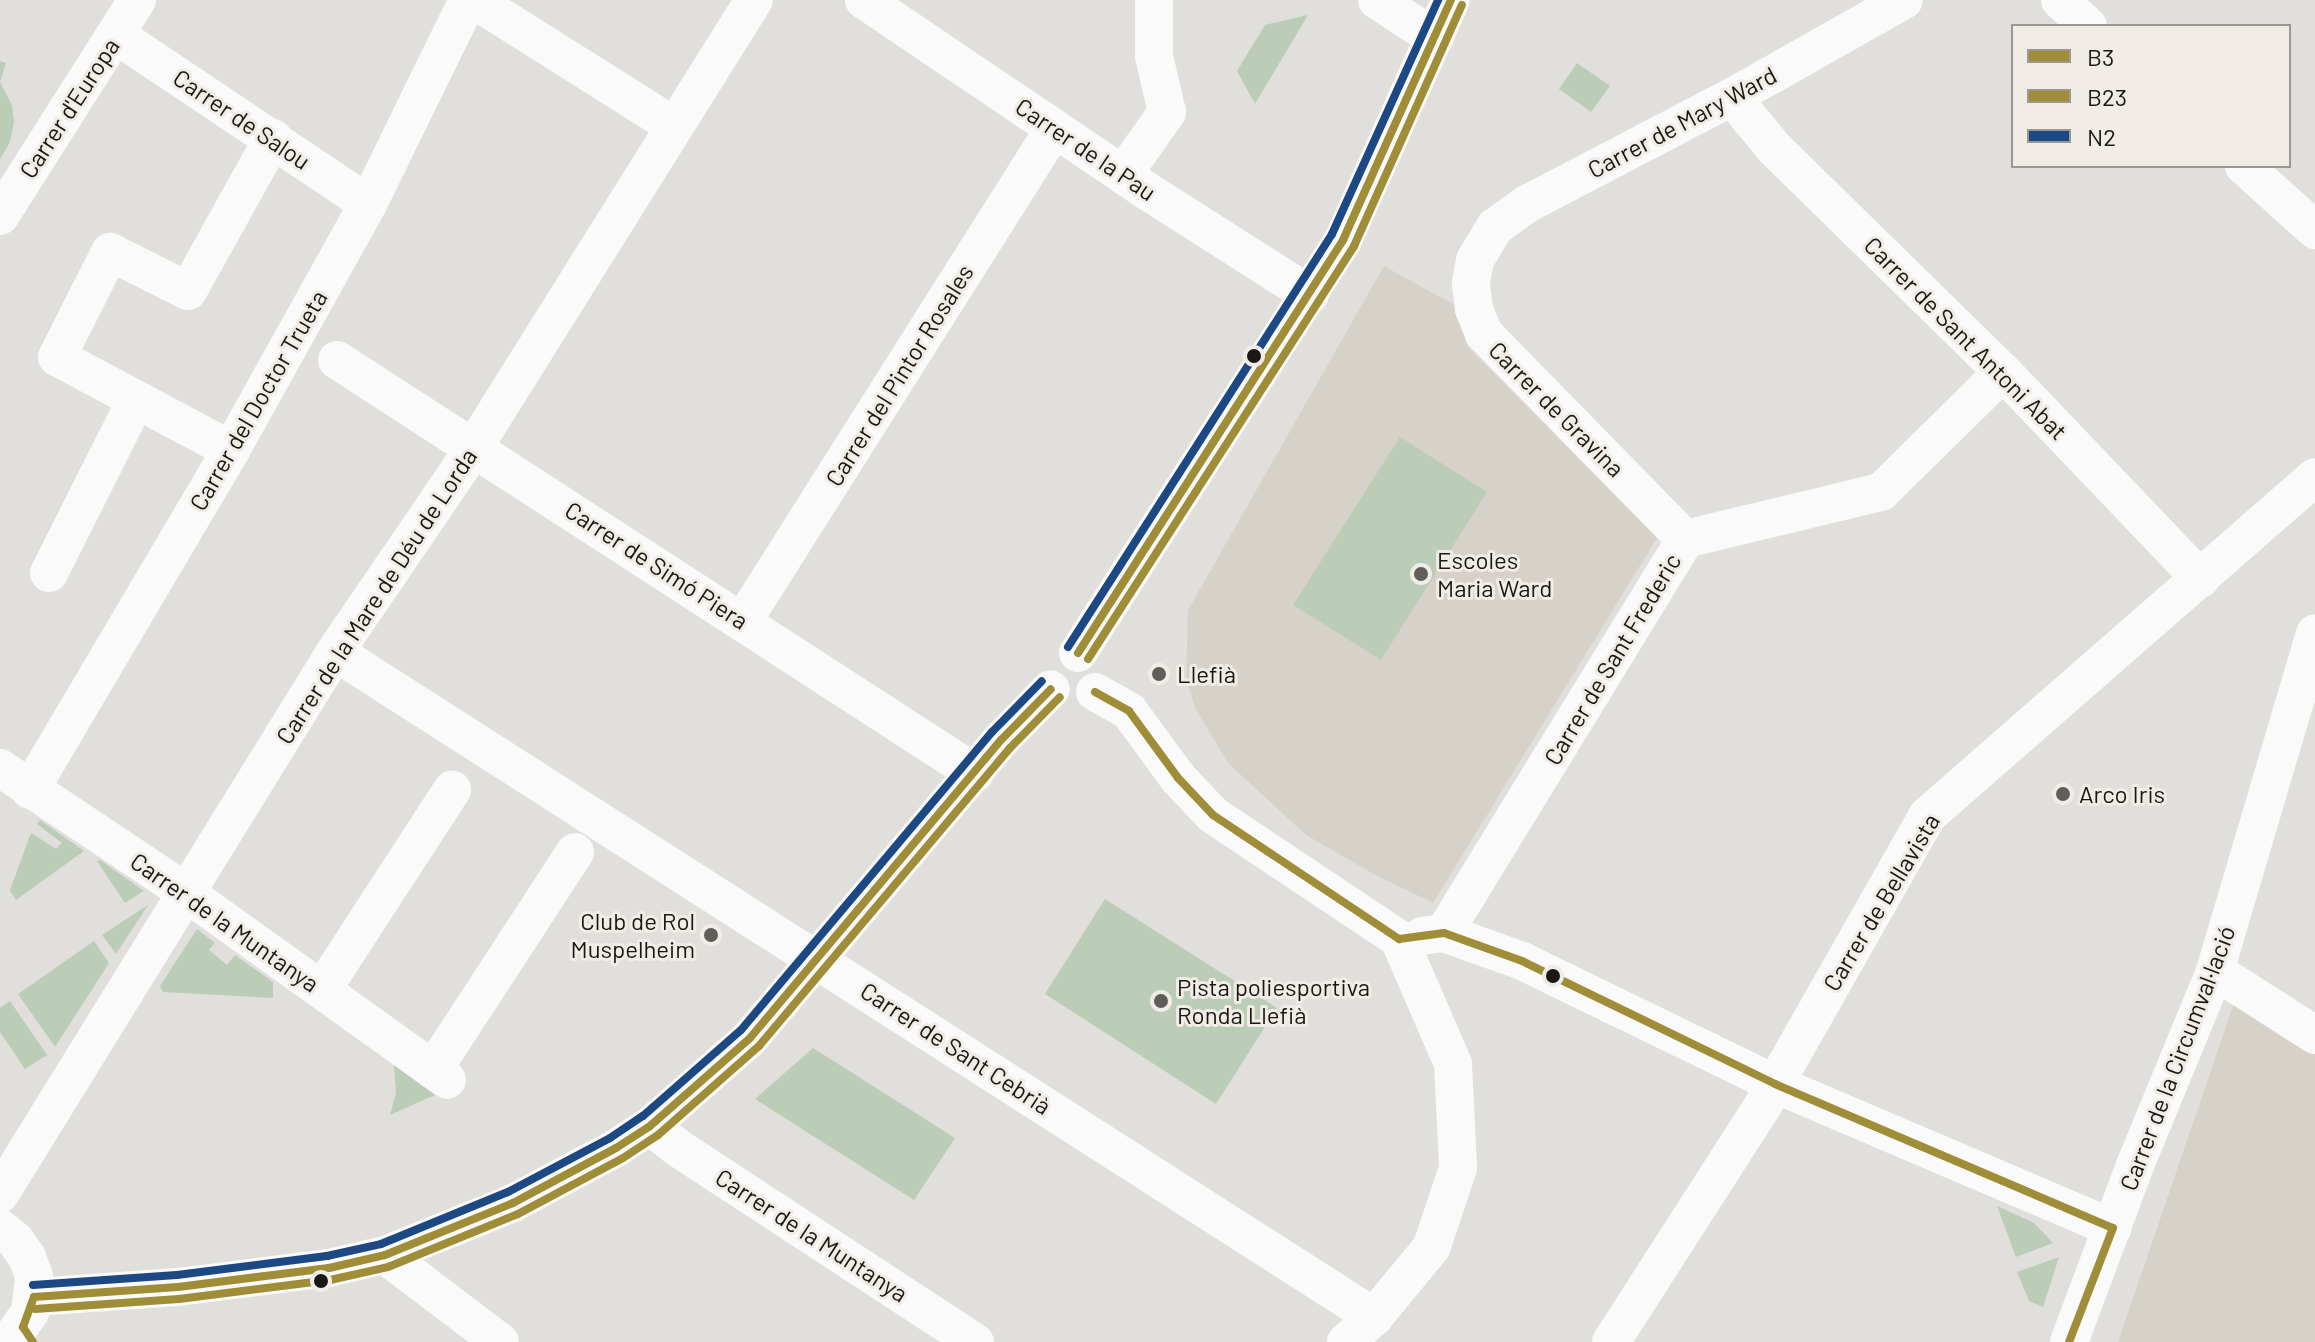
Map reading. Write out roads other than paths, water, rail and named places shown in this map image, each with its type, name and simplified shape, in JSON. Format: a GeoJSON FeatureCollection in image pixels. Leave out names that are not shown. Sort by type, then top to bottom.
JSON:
{"type":"FeatureCollection","features":[{"type":"Feature","properties":{"kind":"street","name":"Carrer d'Europa"},"geometry":{"type":"LineString","coordinates":[[0,216],[137,0]]}},
{"type":"Feature","properties":{"kind":"street"},"geometry":{"type":"LineString","coordinates":[[471,0],[674,126]]}},
{"type":"Feature","properties":{"kind":"street","name":"Carrer del Doctor Trueta"},"geometry":{"type":"LineString","coordinates":[[30,790],[231,450],[368,204],[471,0]]}},
{"type":"Feature","properties":{"kind":"street","name":"Carrer de la Mare de Déu de Lorda"},"geometry":{"type":"LineString","coordinates":[[0,1194],[335,652],[474,448],[754,0]]}},
{"type":"Feature","properties":{"kind":"street","name":"Carrer de la Pau"},"geometry":{"type":"LineString","coordinates":[[864,0],[1054,129],[1310,295]]}},
{"type":"Feature","properties":{"kind":"street"},"geometry":{"type":"LineString","coordinates":[[1124,173],[1167,112],[1154,56],[1154,0]]}},
{"type":"Feature","properties":{"kind":"street"},"geometry":{"type":"LineString","coordinates":[[1377,0],[1435,38]]}},
{"type":"Feature","properties":{"kind":"street"},"geometry":{"type":"LineString","coordinates":[[1078,653],[1343,240],[1451,0]]}},
{"type":"Feature","properties":{"kind":"street","name":"Carrer de Mary Ward"},"geometry":{"type":"LineString","coordinates":[[1475,260],[1495,227],[1527,204],[1732,97],[1904,0]]}},
{"type":"Feature","properties":{"kind":"street"},"geometry":{"type":"LineString","coordinates":[[2060,0],[2086,24]]}},
{"type":"Feature","properties":{"kind":"street","name":"Carrer de Salou"},"geometry":{"type":"LineString","coordinates":[[116,35],[368,204]]}},
{"type":"Feature","properties":{"kind":"street","name":"Carrer de Sant Antoni Abat"},"geometry":{"type":"LineString","coordinates":[[1732,97],[1774,148],[2003,372],[2201,579]]}},
{"type":"Feature","properties":{"kind":"street","name":"Carrer del Pintor Rosales"},"geometry":{"type":"LineString","coordinates":[[743,621],[1054,129]]}},
{"type":"Feature","properties":{"kind":"street"},"geometry":{"type":"LineString","coordinates":[[231,450],[57,357],[110,252],[188,291],[273,138]]}},
{"type":"Feature","properties":{"kind":"street"},"geometry":{"type":"LineString","coordinates":[[2246,168],[2315,230]]}},
{"type":"Feature","properties":{"kind":"street","name":"Carrer de Gravina"},"geometry":{"type":"LineString","coordinates":[[1475,260],[1471,283],[1474,309],[1484,334],[1685,539]]}},
{"type":"Feature","properties":{"kind":"street","name":"Carrer de Simó Piera"},"geometry":{"type":"LineString","coordinates":[[337,360],[975,773]]}},
{"type":"Feature","properties":{"kind":"street","name":"Carrer de Sant Frederic"},"geometry":{"type":"LineString","coordinates":[[1444,933],[1685,539],[1881,492],[2003,372]]}},
{"type":"Feature","properties":{"kind":"street"},"geometry":{"type":"LineString","coordinates":[[49,573],[136,400]]}},
{"type":"Feature","properties":{"kind":"street","name":"Carrer de Bellavista"},"geometry":{"type":"LineString","coordinates":[[1611,1342],[1775,1084],[1927,816],[2315,477]]}},
{"type":"Feature","properties":{"kind":"street","name":"Carrer de la Circumval·lació"},"geometry":{"type":"LineString","coordinates":[[2069,1342],[2215,971],[2309,685],[2315,633]]}},
{"type":"Feature","properties":{"kind":"street","name":"Carrer de Sant Cebrià"},"geometry":{"type":"LineString","coordinates":[[335,652],[817,959],[1360,1329]]}},
{"type":"Feature","properties":{"kind":"street"},"geometry":{"type":"LineString","coordinates":[[1078,653],[1096,667],[1098,681],[1095,692],[1087,699],[1072,703],[1058,698],[1051,689],[1049,675],[1052,665],[1064,655],[1078,653]]}},
{"type":"Feature","properties":{"kind":"street"},"geometry":{"type":"LineString","coordinates":[[0,1228],[15,1240],[27,1257],[34,1276],[25,1327],[192,1286],[329,1268],[385,1255],[448,1232],[541,1189],[650,1126],[750,1038],[1001,740],[1051,689]]}},
{"type":"Feature","properties":{"kind":"street"},"geometry":{"type":"LineString","coordinates":[[1095,692],[1129,711],[1178,778],[1213,815],[1399,939],[1453,1064],[1458,1168],[1431,1248],[1360,1329]]}},
{"type":"Feature","properties":{"kind":"street","name":"Carrer de la Muntanya"},"geometry":{"type":"LineString","coordinates":[[0,768],[187,894],[440,1075],[575,852]]}},
{"type":"Feature","properties":{"kind":"street"},"geometry":{"type":"LineString","coordinates":[[322,990],[452,790]]}},
{"type":"Feature","properties":{"kind":"street"},"geometry":{"type":"LineString","coordinates":[[1399,939],[1444,933],[1522,961],[1775,1084],[2113,1228]]}},
{"type":"Feature","properties":{"kind":"street"},"geometry":{"type":"LineString","coordinates":[[2215,971],[2315,1035]]}},
{"type":"Feature","properties":{"kind":"street","name":"Carrer de la Muntanya"},"geometry":{"type":"LineString","coordinates":[[650,1126],[975,1342]]}},
{"type":"Feature","properties":{"kind":"street"},"geometry":{"type":"LineString","coordinates":[[385,1255],[500,1342]]}},
{"type":"Feature","properties":{"kind":"place","name":"Escoles Maria Ward"},"geometry":{"type":"Point","coordinates":[1421,574]}},
{"type":"Feature","properties":{"kind":"place","name":"Llefià"},"geometry":{"type":"Point","coordinates":[1159,674]}},
{"type":"Feature","properties":{"kind":"place","name":"Arco Iris"},"geometry":{"type":"Point","coordinates":[2063,794]}},
{"type":"Feature","properties":{"kind":"place","name":"Club de Rol Muspelheim"},"geometry":{"type":"Point","coordinates":[711,935]}},
{"type":"Feature","properties":{"kind":"place","name":"Pista poliesportiva Ronda Llefià"},"geometry":{"type":"Point","coordinates":[1161,1001]}}]}
